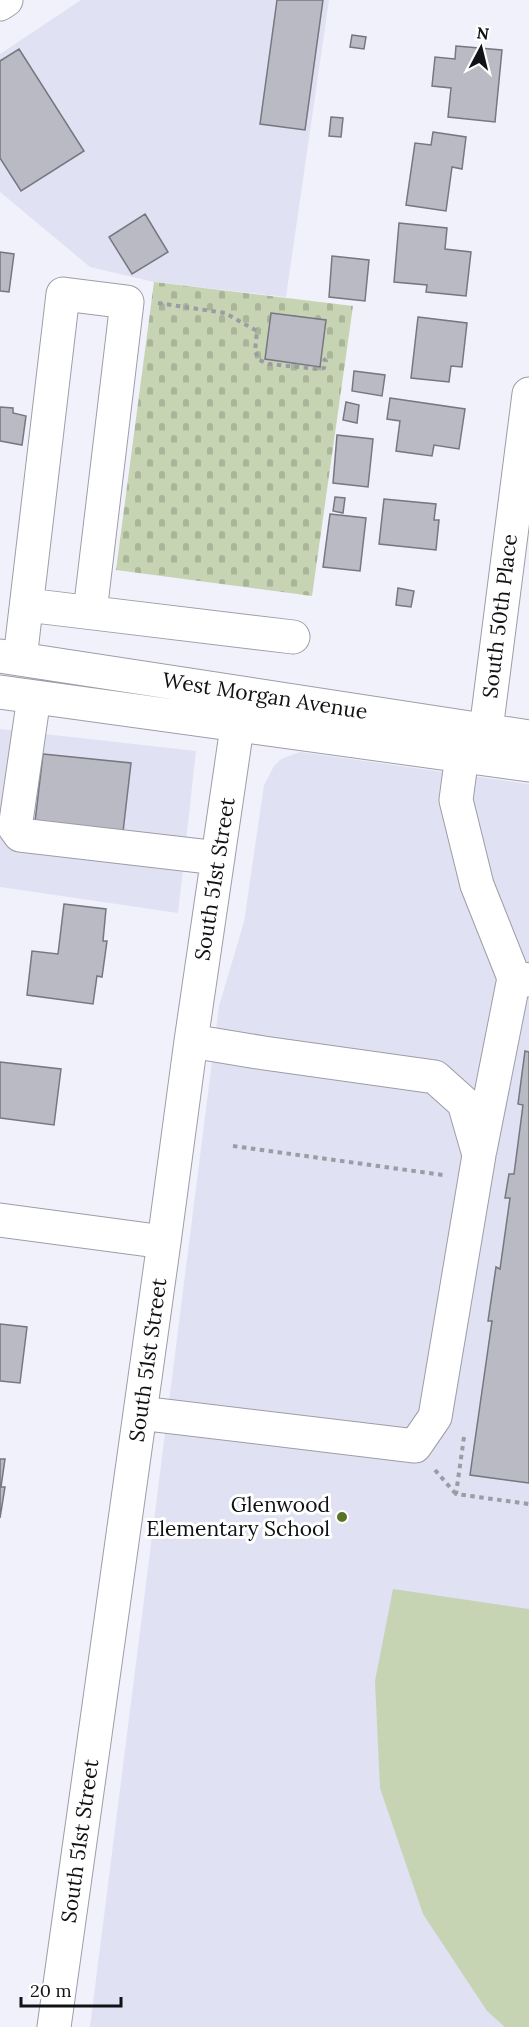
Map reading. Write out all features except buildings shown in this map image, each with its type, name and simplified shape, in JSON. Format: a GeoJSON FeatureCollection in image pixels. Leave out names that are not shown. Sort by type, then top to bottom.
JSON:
{"type":"FeatureCollection","features":[{"type":"Feature","properties":{"kind":"street"},"geometry":{"type":"LineString","coordinates":[[0,4],[6,0]]}},
{"type":"Feature","properties":{"kind":"street"},"geometry":{"type":"LineString","coordinates":[[10,658],[27,605],[63,294],[127,302],[90,612]]}},
{"type":"Feature","properties":{"kind":"street","name":"South 50th Place"},"geometry":{"type":"LineString","coordinates":[[486,730],[521,511],[529,394]]}},
{"type":"Feature","properties":{"kind":"street"},"geometry":{"type":"LineString","coordinates":[[27,605],[293,637]]}},
{"type":"Feature","properties":{"kind":"street","name":"West Morgan Avenue"},"geometry":{"type":"LineString","coordinates":[[10,658],[462,755],[529,765]]}},
{"type":"Feature","properties":{"kind":"street","name":"West Morgan Avenue"},"geometry":{"type":"LineString","coordinates":[[0,692],[34,697],[240,709],[486,730],[529,737]]}},
{"type":"Feature","properties":{"kind":"street"},"geometry":{"type":"LineString","coordinates":[[34,697],[15,828],[20,835],[218,858]]}},
{"type":"Feature","properties":{"kind":"street","name":"South 51st Street"},"geometry":{"type":"LineString","coordinates":[[54,2027],[190,1041],[240,709]]}},
{"type":"Feature","properties":{"kind":"street"},"geometry":{"type":"LineString","coordinates":[[140,1413],[415,1446],[435,1417],[477,1167],[522,979],[477,885],[456,800],[462,755]]}},
{"type":"Feature","properties":{"kind":"street"},"geometry":{"type":"LineString","coordinates":[[190,1041],[435,1077],[464,1103],[477,1167]]}},
{"type":"Feature","properties":{"kind":"street"},"geometry":{"type":"LineString","coordinates":[[0,1220],[164,1242]]}},
{"type":"Feature","properties":{"kind":"path"},"geometry":{"type":"LineString","coordinates":[[127,302],[214,309],[225,313],[257,331],[255,351],[259,360],[269,364],[318,369],[324,368],[326,361],[321,357]]}},
{"type":"Feature","properties":{"kind":"path"},"geometry":{"type":"LineString","coordinates":[[233,1146],[477,1167]]}},
{"type":"Feature","properties":{"kind":"shaded area"},"geometry":{"type":"Polygon","coordinates":[[[81,0],[329,0],[286,297],[154,282],[90,267],[0,192],[0,54],[81,0]]]}},
{"type":"Feature","properties":{"kind":"shaded area"},"geometry":{"type":"Polygon","coordinates":[[[0,729],[196,751],[178,913],[0,887],[0,729]]]}},
{"type":"Feature","properties":{"kind":"shaded area","name":"Glenwood Elementary School"},"geometry":{"type":"Polygon","coordinates":[[[300,752],[529,784],[529,2027],[90,2027],[219,1006],[244,922],[264,785],[274,766],[281,759],[300,752]]]}},
{"type":"Feature","properties":{"kind":"green space"},"geometry":{"type":"Polygon","coordinates":[[[154,282],[353,306],[312,596],[116,570],[154,282]]]}},
{"type":"Feature","properties":{"kind":"green space"},"geometry":{"type":"Polygon","coordinates":[[[393,1589],[529,1609],[529,2027],[505,2027],[487,2011],[423,1914],[380,1788],[375,1681],[393,1589]]]}},
{"type":"Feature","properties":{"kind":"place","name":"Glenwood Elementary School"},"geometry":{"type":"Point","coordinates":[342,1517]}}]}
